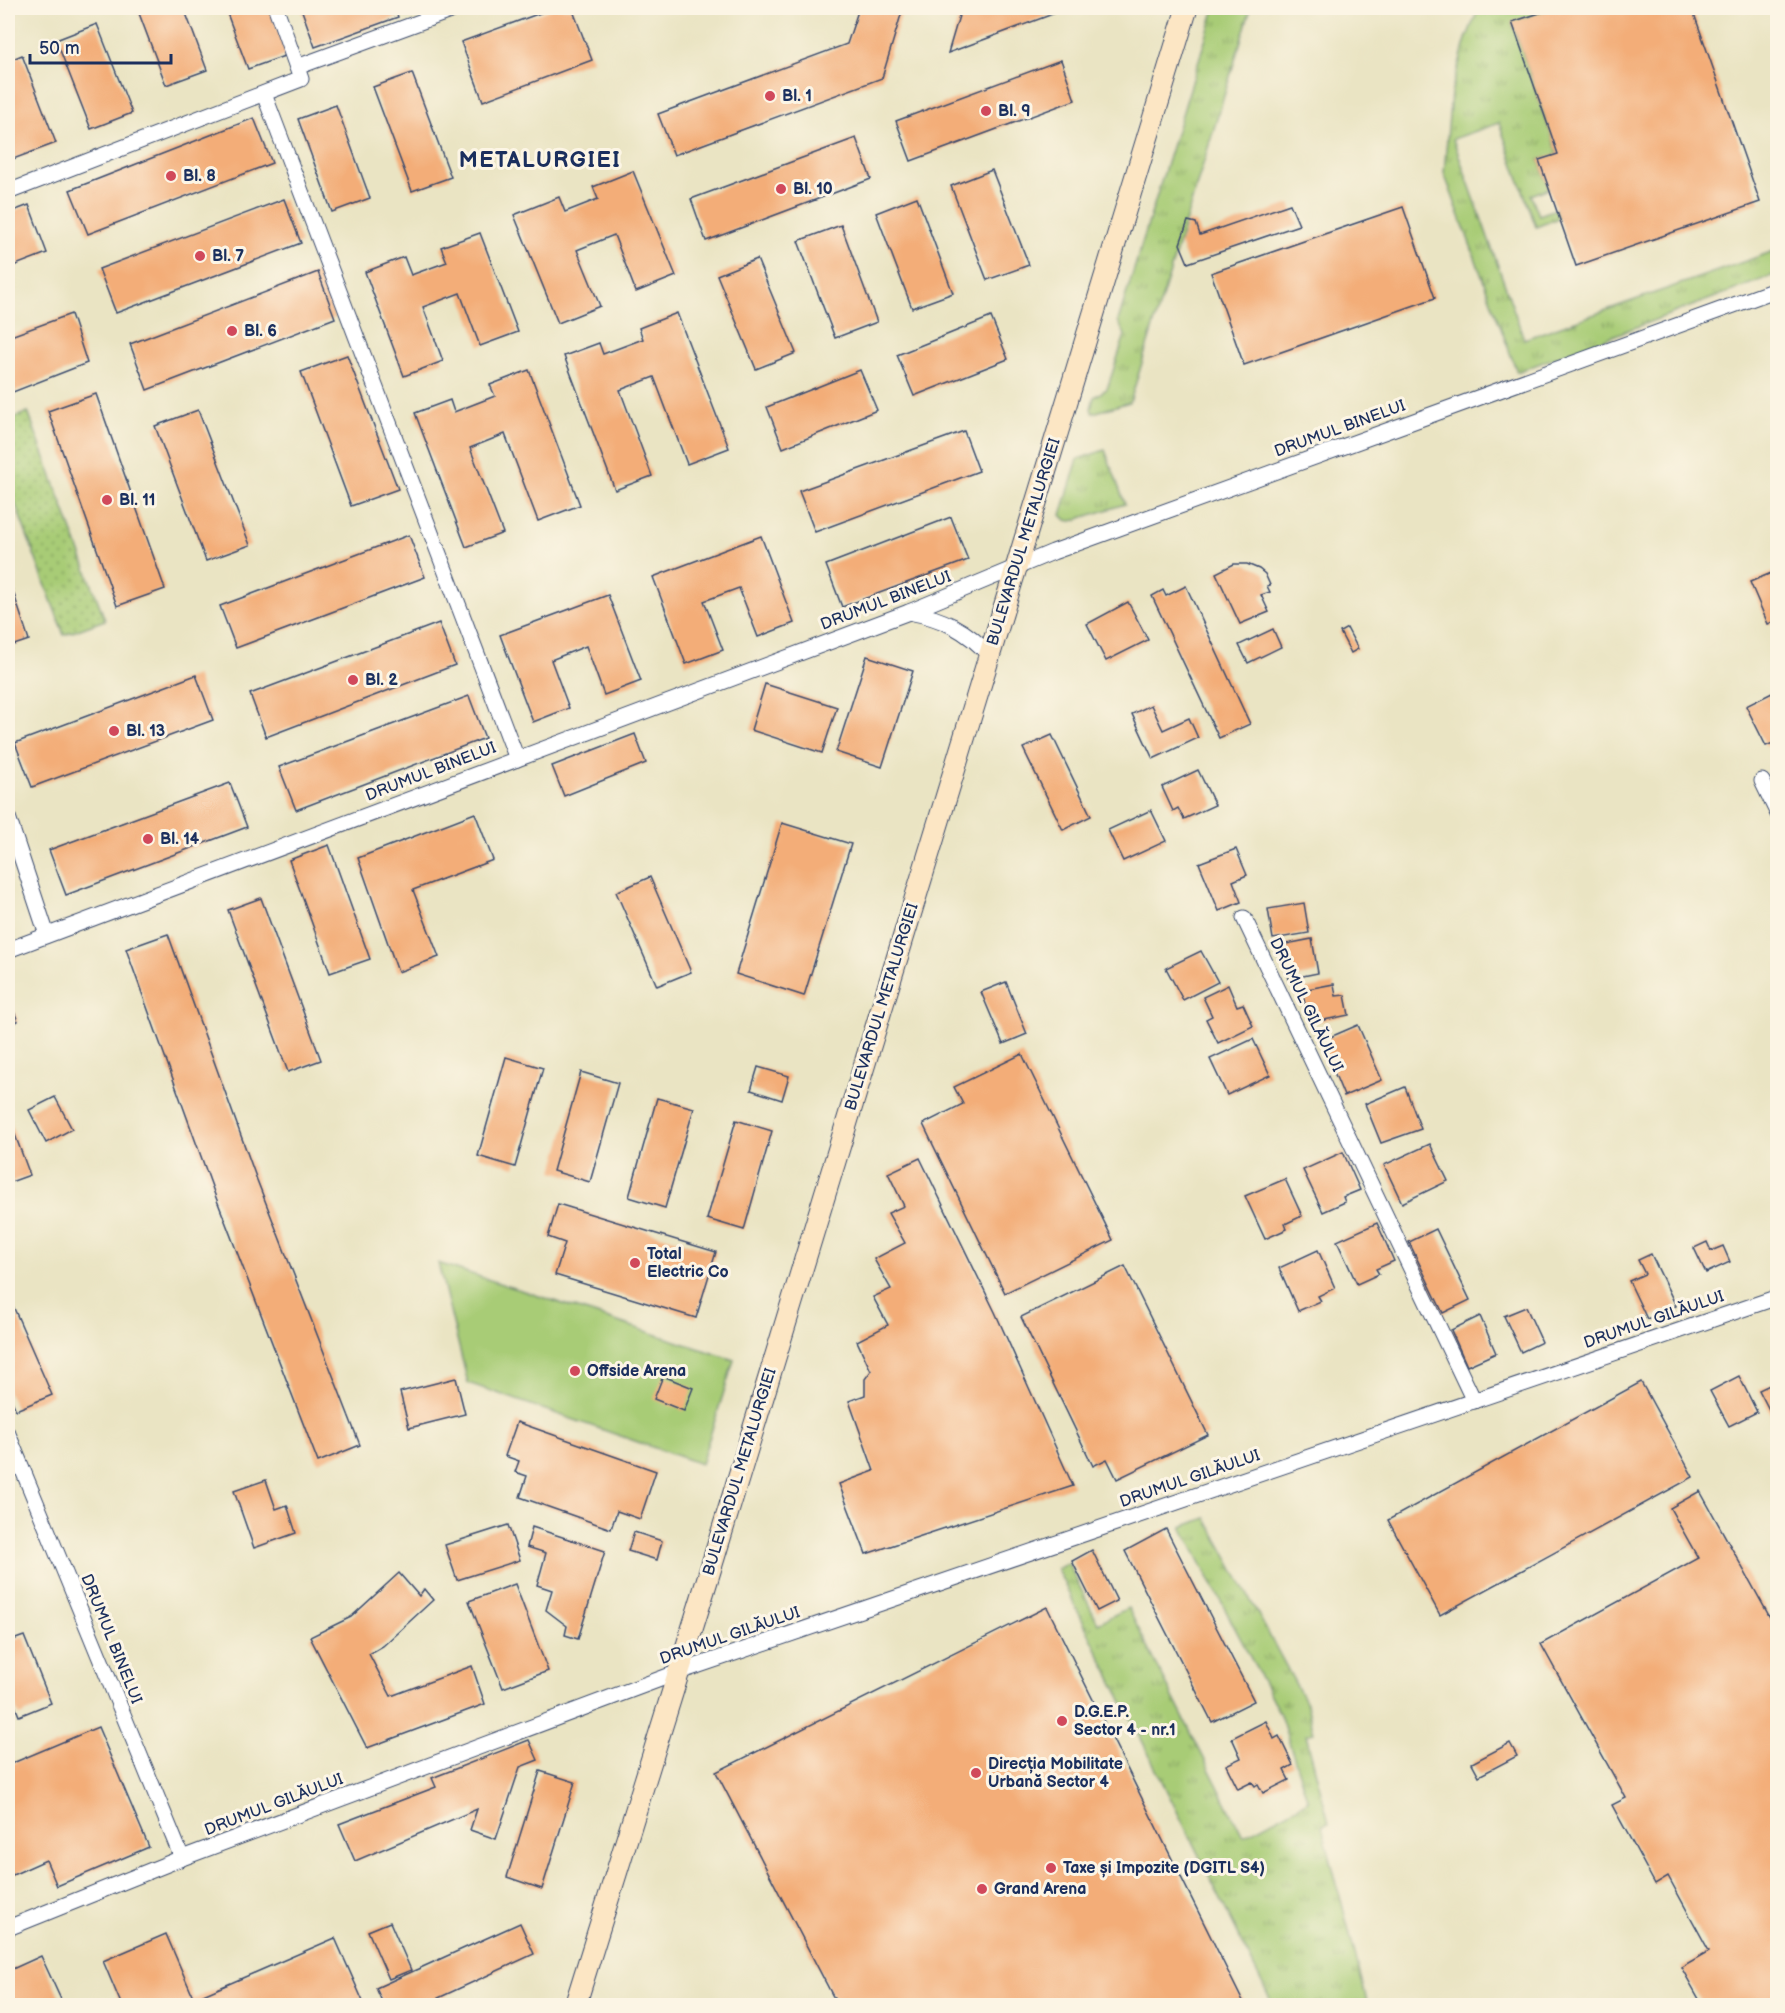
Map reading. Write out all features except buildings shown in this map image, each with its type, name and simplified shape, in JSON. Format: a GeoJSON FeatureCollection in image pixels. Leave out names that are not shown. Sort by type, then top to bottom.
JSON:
{"type":"FeatureCollection","features":[{"type":"Feature","properties":{"kind":"main road","name":"BULEVARDUL METALURGIEI"},"geometry":{"type":"LineString","coordinates":[[574,2006],[679,1672],[1187,8]]}},
{"type":"Feature","properties":{"kind":"street"},"geometry":{"type":"LineString","coordinates":[[8,192],[301,79],[276,8]]}},
{"type":"Feature","properties":{"kind":"street"},"geometry":{"type":"LineString","coordinates":[[297,67],[424,13],[458,8]]}},
{"type":"Feature","properties":{"kind":"street"},"geometry":{"type":"LineString","coordinates":[[264,94],[517,759]]}},
{"type":"Feature","properties":{"kind":"street","name":"DRUMUL BINELUI"},"geometry":{"type":"LineString","coordinates":[[8,950],[909,612],[1016,567],[1778,289]]}},
{"type":"Feature","properties":{"kind":"street"},"geometry":{"type":"LineString","coordinates":[[909,612],[955,626],[974,639],[989,655]]}},
{"type":"Feature","properties":{"kind":"street"},"geometry":{"type":"LineString","coordinates":[[1762,781],[1778,814]]}},
{"type":"Feature","properties":{"kind":"street"},"geometry":{"type":"LineString","coordinates":[[8,816],[47,935]]}},
{"type":"Feature","properties":{"kind":"street","name":"DRUMUL GILĂULUI"},"geometry":{"type":"LineString","coordinates":[[1244,918],[1474,1401]]}},
{"type":"Feature","properties":{"kind":"street","name":"DRUMUL GILĂULUI"},"geometry":{"type":"LineString","coordinates":[[8,1928],[182,1858],[679,1672],[1778,1297]]}},
{"type":"Feature","properties":{"kind":"street","name":"DRUMUL BINELUI"},"geometry":{"type":"LineString","coordinates":[[8,1434],[182,1858]]}},
{"type":"Feature","properties":{"kind":"green space"},"geometry":{"type":"Polygon","coordinates":[[[1215,8],[1251,8],[1130,402],[1093,413],[1091,409],[1094,397],[1107,389],[1125,335],[1118,321],[1215,8]]]}},
{"type":"Feature","properties":{"kind":"green space"},"geometry":{"type":"Polygon","coordinates":[[[1479,8],[1555,8],[1512,23],[1558,154],[1539,160],[1549,188],[1531,195],[1539,215],[1556,209],[1559,218],[1536,227],[1499,123],[1453,139],[1524,339],[1777,250],[1777,274],[1517,372],[1444,173],[1451,93],[1466,39],[1479,8]]]}},
{"type":"Feature","properties":{"kind":"green space"},"geometry":{"type":"Polygon","coordinates":[[[28,412],[105,620],[64,635],[8,484],[8,420],[28,412]]]}},
{"type":"Feature","properties":{"kind":"green space"},"geometry":{"type":"Polygon","coordinates":[[[1105,450],[1125,504],[1072,521],[1066,520],[1061,515],[1078,459],[1105,450]]]}},
{"type":"Feature","properties":{"kind":"green space"},"geometry":{"type":"Polygon","coordinates":[[[438,1263],[734,1360],[701,1464],[468,1383],[438,1263]]]}},
{"type":"Feature","properties":{"kind":"green space"},"geometry":{"type":"Polygon","coordinates":[[[1206,1518],[1307,1705],[1314,1733],[1306,1735],[1329,1823],[1322,1826],[1368,2005],[1273,2005],[1057,1569],[1068,1563],[1098,1623],[1128,1608],[1243,1836],[1308,1801],[1280,1714],[1182,1527],[1206,1518]]]}},
{"type":"Feature","properties":{"kind":"place","name":"Bl. 1"},"geometry":{"type":"Point","coordinates":[770,96]}},
{"type":"Feature","properties":{"kind":"place","name":"Bl. 9"},"geometry":{"type":"Point","coordinates":[986,111]}},
{"type":"Feature","properties":{"kind":"place","name":"Bl. 8"},"geometry":{"type":"Point","coordinates":[171,176]}},
{"type":"Feature","properties":{"kind":"place","name":"Bl. 10"},"geometry":{"type":"Point","coordinates":[781,189]}},
{"type":"Feature","properties":{"kind":"place","name":"Bl. 7"},"geometry":{"type":"Point","coordinates":[200,256]}},
{"type":"Feature","properties":{"kind":"place","name":"Bl. 6"},"geometry":{"type":"Point","coordinates":[232,331]}},
{"type":"Feature","properties":{"kind":"place","name":"Bl. 11"},"geometry":{"type":"Point","coordinates":[107,500]}},
{"type":"Feature","properties":{"kind":"place","name":"Bl. 2"},"geometry":{"type":"Point","coordinates":[353,680]}},
{"type":"Feature","properties":{"kind":"place","name":"Bl. 13"},"geometry":{"type":"Point","coordinates":[114,731]}},
{"type":"Feature","properties":{"kind":"place","name":"Bl. 14"},"geometry":{"type":"Point","coordinates":[148,839]}},
{"type":"Feature","properties":{"kind":"place","name":"Total Electric Co"},"geometry":{"type":"Point","coordinates":[635,1263]}},
{"type":"Feature","properties":{"kind":"place","name":"Offside Arena"},"geometry":{"type":"Point","coordinates":[575,1371]}},
{"type":"Feature","properties":{"kind":"place","name":"D.G.E.P. Sector 4 - nr.1"},"geometry":{"type":"Point","coordinates":[1062,1721]}},
{"type":"Feature","properties":{"kind":"place","name":"Direcția Mobilitate Urbană Sector 4"},"geometry":{"type":"Point","coordinates":[976,1773]}},
{"type":"Feature","properties":{"kind":"place","name":"Taxe și Impozite (DGITL S4)"},"geometry":{"type":"Point","coordinates":[1051,1868]}},
{"type":"Feature","properties":{"kind":"place","name":"Grand Arena"},"geometry":{"type":"Point","coordinates":[982,1889]}},
{"type":"Feature","properties":{"kind":"district","name":"METALURGIEI"},"geometry":{"type":"Point","coordinates":[540,160]}}]}
